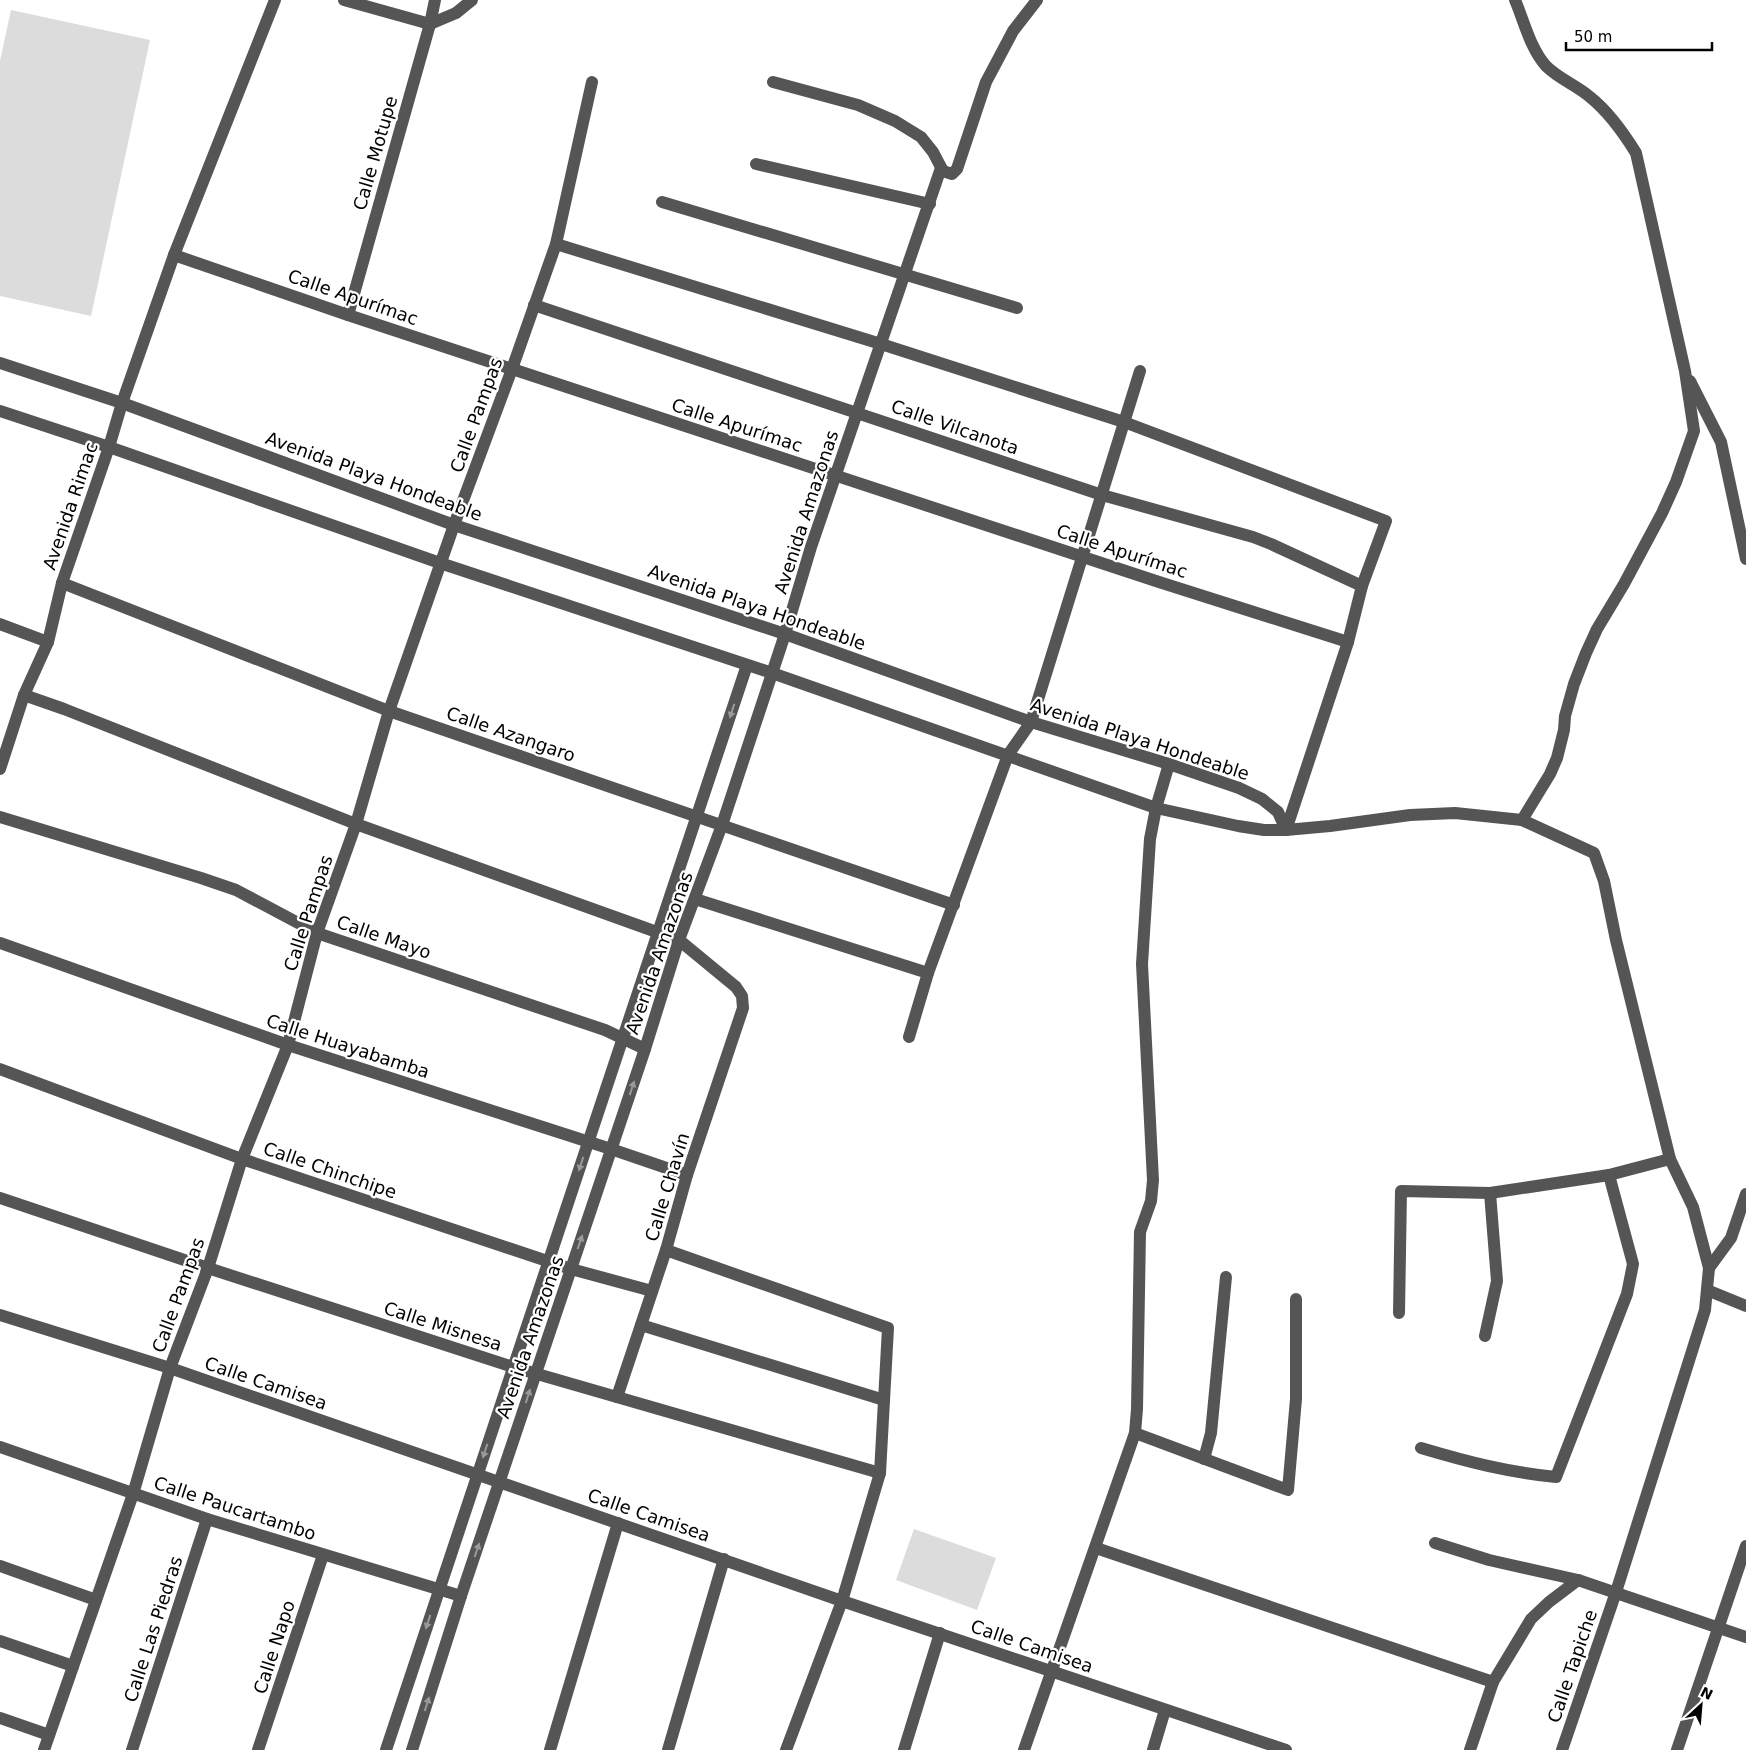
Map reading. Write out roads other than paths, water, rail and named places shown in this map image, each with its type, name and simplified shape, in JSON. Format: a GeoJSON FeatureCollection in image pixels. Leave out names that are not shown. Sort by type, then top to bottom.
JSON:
{"type":"FeatureCollection","features":[{"type":"Feature","properties":{"kind":"street","name":"Avenida Rimac"},"geometry":{"type":"LineString","coordinates":[[0,770],[24,695],[48,642],[62,582],[174,254],[275,0]]}},
{"type":"Feature","properties":{"kind":"street"},"geometry":{"type":"LineString","coordinates":[[344,0],[358,2],[430,24],[456,13],[472,0]]}},
{"type":"Feature","properties":{"kind":"street","name":"Calle Motupe"},"geometry":{"type":"LineString","coordinates":[[348,315],[430,24],[435,0]]}},
{"type":"Feature","properties":{"kind":"street"},"geometry":{"type":"LineString","coordinates":[[772,82],[858,105],[895,121],[921,137],[933,152],[943,171],[952,174],[957,169],[986,82],[1013,31],[1037,0]]}},
{"type":"Feature","properties":{"kind":"street"},"geometry":{"type":"LineString","coordinates":[[1516,0],[1533,44],[1545,65],[1590,97],[1606,111],[1636,152],[1685,372],[1694,431],[1676,482],[1586,653],[1564,716],[1557,758],[1550,774],[1522,820]]}},
{"type":"Feature","properties":{"kind":"street","name":"Calle Pampas"},"geometry":{"type":"LineString","coordinates":[[44,1750],[133,1494],[170,1368],[208,1268],[242,1159],[288,1045],[317,933],[356,824],[389,711],[440,563],[556,244],[592,82]]}},
{"type":"Feature","properties":{"kind":"street"},"geometry":{"type":"LineString","coordinates":[[756,164],[930,204]]}},
{"type":"Feature","properties":{"kind":"street","name":"Avenida Amazonas"},"geometry":{"type":"LineString","coordinates":[[412,1750],[461,1596],[645,1049],[679,940],[722,825],[785,634],[811,547],[941,168]]}},
{"type":"Feature","properties":{"kind":"street"},"geometry":{"type":"LineString","coordinates":[[662,202],[1017,308]]}},
{"type":"Feature","properties":{"kind":"street"},"geometry":{"type":"LineString","coordinates":[[556,244],[881,344],[1124,422],[1386,521],[1362,586],[1348,642],[1286,830]]}},
{"type":"Feature","properties":{"kind":"street","name":"Calle Apurímac"},"geometry":{"type":"LineString","coordinates":[[174,254],[348,315],[1082,557],[1348,642]]}},
{"type":"Feature","properties":{"kind":"street","name":"Calle Vilcanota"},"geometry":{"type":"LineString","coordinates":[[534,305],[1102,495],[1252,537],[1362,586]]}},
{"type":"Feature","properties":{"kind":"street","name":"Avenida Playa Hondeable"},"geometry":{"type":"LineString","coordinates":[[0,363],[122,403],[454,525],[785,634],[1031,722],[1169,764],[1239,788],[1262,799],[1278,812],[1286,830]]}},
{"type":"Feature","properties":{"kind":"street"},"geometry":{"type":"LineString","coordinates":[[909,1037],[928,974],[1008,755],[1031,722],[1140,371]]}},
{"type":"Feature","properties":{"kind":"street"},"geometry":{"type":"LineString","coordinates":[[1685,372],[1721,442],[1746,558]]}},
{"type":"Feature","properties":{"kind":"street"},"geometry":{"type":"LineString","coordinates":[[0,411],[109,447],[440,563],[747,664],[1156,808],[1264,830],[1286,830],[1419,814],[1455,813],[1522,820],[1594,853],[1604,881],[1616,940],[1670,1159],[1693,1208],[1709,1268]]}},
{"type":"Feature","properties":{"kind":"street","name":"Calle Azangaro"},"geometry":{"type":"LineString","coordinates":[[62,582],[389,711],[954,905]]}},
{"type":"Feature","properties":{"kind":"street"},"geometry":{"type":"LineString","coordinates":[[0,624],[48,642]]}},
{"type":"Feature","properties":{"kind":"street","name":"Avenida Amazonas"},"geometry":{"type":"LineString","coordinates":[[386,1750],[747,664]]}},
{"type":"Feature","properties":{"kind":"street"},"geometry":{"type":"LineString","coordinates":[[24,695],[356,824],[679,940]]}},
{"type":"Feature","properties":{"kind":"street"},"geometry":{"type":"LineString","coordinates":[[1024,1750],[1135,1433],[1140,1232],[1150,1201],[1153,1180],[1142,964],[1150,839],[1156,808],[1169,764]]}},
{"type":"Feature","properties":{"kind":"street","name":"Calle Mayo"},"geometry":{"type":"LineString","coordinates":[[0,816],[236,890],[317,933],[605,1030],[645,1049]]}},
{"type":"Feature","properties":{"kind":"street"},"geometry":{"type":"LineString","coordinates":[[695,899],[928,974]]}},
{"type":"Feature","properties":{"kind":"street","name":"Calle Chavín"},"geometry":{"type":"LineString","coordinates":[[617,1397],[666,1250],[686,1175],[743,1008],[742,996],[736,987],[679,940]]}},
{"type":"Feature","properties":{"kind":"street","name":"Calle Huayabamba"},"geometry":{"type":"LineString","coordinates":[[0,943],[288,1045],[686,1175]]}},
{"type":"Feature","properties":{"kind":"street","name":"Calle Chinchipe"},"geometry":{"type":"LineString","coordinates":[[0,1069],[242,1159],[548,1262],[652,1291]]}},
{"type":"Feature","properties":{"kind":"street"},"geometry":{"type":"LineString","coordinates":[[1399,1313],[1401,1191],[1490,1193],[1609,1175],[1670,1159]]}},
{"type":"Feature","properties":{"kind":"street"},"geometry":{"type":"LineString","coordinates":[[1421,1448],[1501,1470],[1556,1477],[1627,1294],[1633,1264],[1609,1175]]}},
{"type":"Feature","properties":{"kind":"street"},"geometry":{"type":"LineString","coordinates":[[1485,1336],[1498,1281],[1490,1193]]}},
{"type":"Feature","properties":{"kind":"street"},"geometry":{"type":"LineString","coordinates":[[1709,1268],[1730,1238],[1746,1194]]}},
{"type":"Feature","properties":{"kind":"street","name":"Calle Misnesa"},"geometry":{"type":"LineString","coordinates":[[0,1198],[208,1268],[536,1374],[880,1473]]}},
{"type":"Feature","properties":{"kind":"street"},"geometry":{"type":"LineString","coordinates":[[666,1250],[888,1328],[880,1473],[842,1601],[786,1750]]}},
{"type":"Feature","properties":{"kind":"street","name":"Calle Tapiche"},"geometry":{"type":"LineString","coordinates":[[1562,1750],[1616,1592],[1705,1310],[1709,1268]]}},
{"type":"Feature","properties":{"kind":"street"},"geometry":{"type":"LineString","coordinates":[[1204,1459],[1211,1433],[1226,1277]]}},
{"type":"Feature","properties":{"kind":"street"},"geometry":{"type":"LineString","coordinates":[[1707,1290],[1746,1306]]}},
{"type":"Feature","properties":{"kind":"street"},"geometry":{"type":"LineString","coordinates":[[1135,1433],[1288,1490],[1296,1399],[1296,1299]]}},
{"type":"Feature","properties":{"kind":"street","name":"Calle Camisea"},"geometry":{"type":"LineString","coordinates":[[0,1315],[170,1368],[842,1601],[1278,1749]]}},
{"type":"Feature","properties":{"kind":"street"},"geometry":{"type":"LineString","coordinates":[[641,1324],[884,1400]]}},
{"type":"Feature","properties":{"kind":"street","name":"Calle Paucartambo"},"geometry":{"type":"LineString","coordinates":[[0,1447],[207,1519],[461,1596]]}},
{"type":"Feature","properties":{"kind":"street","name":"Calle Las Piedras"},"geometry":{"type":"LineString","coordinates":[[132,1750],[207,1519]]}},
{"type":"Feature","properties":{"kind":"street"},"geometry":{"type":"LineString","coordinates":[[550,1750],[618,1523]]}},
{"type":"Feature","properties":{"kind":"street"},"geometry":{"type":"LineString","coordinates":[[1435,1543],[1489,1560],[1578,1580],[1746,1637]]}},
{"type":"Feature","properties":{"kind":"street"},"geometry":{"type":"LineString","coordinates":[[1677,1750],[1746,1546]]}},
{"type":"Feature","properties":{"kind":"street"},"geometry":{"type":"LineString","coordinates":[[1096,1548],[1493,1682]]}},
{"type":"Feature","properties":{"kind":"street","name":"Calle Napo"},"geometry":{"type":"LineString","coordinates":[[258,1750],[323,1555]]}},
{"type":"Feature","properties":{"kind":"street"},"geometry":{"type":"LineString","coordinates":[[668,1750],[724,1560]]}},
{"type":"Feature","properties":{"kind":"street"},"geometry":{"type":"LineString","coordinates":[[0,1566],[96,1600]]}},
{"type":"Feature","properties":{"kind":"street"},"geometry":{"type":"LineString","coordinates":[[1470,1750],[1493,1682],[1531,1619],[1549,1602],[1578,1580]]}},
{"type":"Feature","properties":{"kind":"street"},"geometry":{"type":"LineString","coordinates":[[904,1750],[940,1633]]}},
{"type":"Feature","properties":{"kind":"street"},"geometry":{"type":"LineString","coordinates":[[0,1641],[73,1666]]}},
{"type":"Feature","properties":{"kind":"street"},"geometry":{"type":"LineString","coordinates":[[1153,1750],[1166,1710]]}},
{"type":"Feature","properties":{"kind":"street"},"geometry":{"type":"LineString","coordinates":[[0,1718],[49,1735]]}}]}
